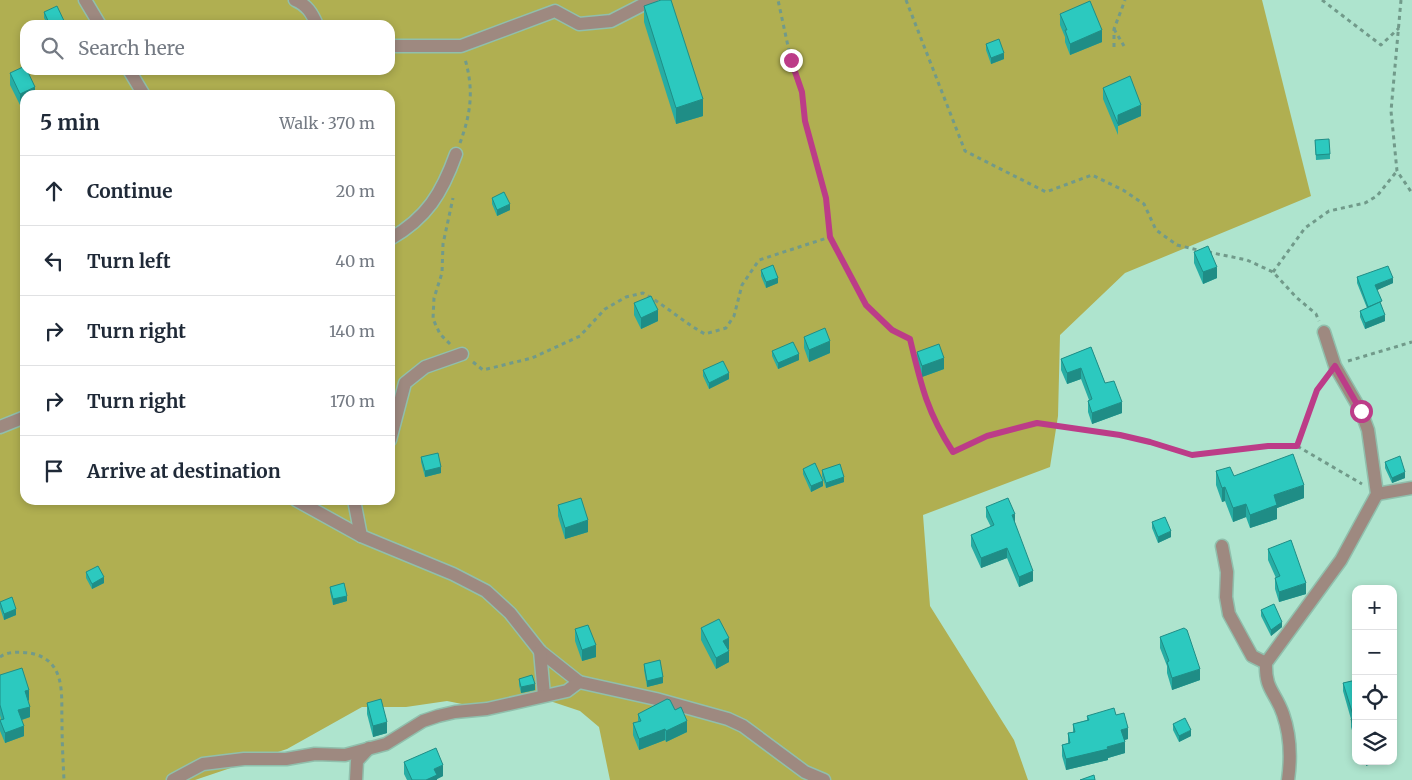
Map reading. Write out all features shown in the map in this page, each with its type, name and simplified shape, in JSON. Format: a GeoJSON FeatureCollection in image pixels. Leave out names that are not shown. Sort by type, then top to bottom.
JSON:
{"type":"FeatureCollection","features":[{"type":"Feature","properties":{"kind":"street"},"geometry":{"type":"LineString","coordinates":[[86,0],[97,20]]}},
{"type":"Feature","properties":{"kind":"street"},"geometry":{"type":"LineString","coordinates":[[295,0],[303,3],[312,12],[315,20]]}},
{"type":"Feature","properties":{"kind":"street"},"geometry":{"type":"LineString","coordinates":[[395,46],[462,46],[555,11],[579,24],[611,21],[652,0]]}},
{"type":"Feature","properties":{"kind":"street"},"geometry":{"type":"LineString","coordinates":[[131,75],[141,90]]}},
{"type":"Feature","properties":{"kind":"street"},"geometry":{"type":"LineString","coordinates":[[395,235],[428,211],[443,187],[456,154]]}},
{"type":"Feature","properties":{"kind":"street"},"geometry":{"type":"LineString","coordinates":[[1288,780],[1287,726],[1282,711],[1265,680],[1266,663],[1341,560],[1377,494],[1368,430],[1361,411],[1335,366],[1324,332]]}},
{"type":"Feature","properties":{"kind":"street"},"geometry":{"type":"LineString","coordinates":[[395,421],[405,384],[425,367],[462,354]]}},
{"type":"Feature","properties":{"kind":"street"},"geometry":{"type":"LineString","coordinates":[[0,428],[20,419]]}},
{"type":"Feature","properties":{"kind":"street"},"geometry":{"type":"LineString","coordinates":[[1377,494],[1412,488]]}},
{"type":"Feature","properties":{"kind":"street"},"geometry":{"type":"LineString","coordinates":[[305,505],[361,536],[453,574],[486,591],[510,614],[540,650],[579,682],[656,699],[728,719],[743,726],[805,772],[824,780]]}},
{"type":"Feature","properties":{"kind":"street"},"geometry":{"type":"LineString","coordinates":[[355,505],[361,536]]}},
{"type":"Feature","properties":{"kind":"street"},"geometry":{"type":"LineString","coordinates":[[1222,546],[1227,572],[1226,597],[1229,614],[1252,656],[1266,663]]}},
{"type":"Feature","properties":{"kind":"street"},"geometry":{"type":"LineString","coordinates":[[540,650],[544,695]]}},
{"type":"Feature","properties":{"kind":"street"},"geometry":{"type":"LineString","coordinates":[[173,780],[203,764],[244,759],[286,759],[315,754],[345,754],[386,744],[423,721],[438,716],[455,712],[487,709],[567,691],[579,682]]}},
{"type":"Feature","properties":{"kind":"street"},"geometry":{"type":"LineString","coordinates":[[356,780],[357,761],[369,748]]}},
{"type":"Feature","properties":{"kind":"path"},"geometry":{"type":"LineString","coordinates":[[778,0],[791,60],[802,92],[805,121],[826,198],[830,237],[866,305],[892,330],[910,339],[922,393],[937,427],[953,452],[987,436],[1037,423],[1120,435],[1192,455],[1268,446],[1297,446],[1340,469],[1377,494]]}},
{"type":"Feature","properties":{"kind":"path"},"geometry":{"type":"LineString","coordinates":[[906,0],[966,151],[1046,192],[1092,175],[1123,190],[1144,204],[1156,230],[1177,245],[1248,260],[1273,272],[1296,297],[1316,314],[1324,332]]}},
{"type":"Feature","properties":{"kind":"path"},"geometry":{"type":"LineString","coordinates":[[1114,47],[1114,29],[1124,0]]}},
{"type":"Feature","properties":{"kind":"path"},"geometry":{"type":"LineString","coordinates":[[1322,0],[1381,45],[1400,28]]}},
{"type":"Feature","properties":{"kind":"path"},"geometry":{"type":"LineString","coordinates":[[1401,0],[1400,28],[1391,111],[1397,171],[1412,193]]}},
{"type":"Feature","properties":{"kind":"path"},"geometry":{"type":"LineString","coordinates":[[1114,29],[1124,46]]}},
{"type":"Feature","properties":{"kind":"path"},"geometry":{"type":"LineString","coordinates":[[456,154],[469,118],[471,80],[462,46]]}},
{"type":"Feature","properties":{"kind":"path"},"geometry":{"type":"LineString","coordinates":[[1273,272],[1304,228],[1329,211],[1365,203],[1377,196],[1397,171]]}},
{"type":"Feature","properties":{"kind":"path"},"geometry":{"type":"LineString","coordinates":[[454,192],[443,244],[442,273],[434,298],[433,318],[440,334],[483,370],[532,358],[580,336],[605,309],[626,296],[643,293],[662,303],[682,321],[705,334],[726,328],[734,316],[742,285],[759,260],[830,237]]}},
{"type":"Feature","properties":{"kind":"path"},"geometry":{"type":"LineString","coordinates":[[1297,446],[1317,390],[1335,366],[1364,355],[1412,342]]}},
{"type":"Feature","properties":{"kind":"path"},"geometry":{"type":"LineString","coordinates":[[0,657],[9,653],[33,654],[49,662],[55,672],[63,692],[64,780]]}},
{"type":"Feature","properties":{"kind":"shaded area"},"geometry":{"type":"Polygon","coordinates":[[[0,0],[1262,0],[1311,196],[1125,273],[1060,335],[1058,416],[1050,467],[923,515],[930,606],[1014,740],[1028,780],[610,780],[599,727],[580,711],[544,699],[487,709],[447,701],[406,707],[362,707],[287,749],[195,780],[0,780],[0,0]]]}},
{"type":"Feature","properties":{"kind":"building"},"geometry":{"type":"Polygon","coordinates":[[[661,0],[671,0],[703,99],[676,108],[644,6],[661,0]]]}},
{"type":"Feature","properties":{"kind":"building"},"geometry":{"type":"Polygon","coordinates":[[[1090,1],[1102,30],[1070,44],[1065,30],[1067,30],[1060,14],[1090,1]]]}},
{"type":"Feature","properties":{"kind":"building"},"geometry":{"type":"Polygon","coordinates":[[[57,6],[64,20],[48,20],[44,12],[57,6]]]}},
{"type":"Feature","properties":{"kind":"building"},"geometry":{"type":"Polygon","coordinates":[[[999,39],[1004,53],[991,58],[986,44],[999,39]]]}},
{"type":"Feature","properties":{"kind":"building"},"geometry":{"type":"Polygon","coordinates":[[[20,68],[20,75],[29,75],[35,87],[29,90],[20,90],[20,94],[10,73],[20,68]]]}},
{"type":"Feature","properties":{"kind":"building"},"geometry":{"type":"Polygon","coordinates":[[[1130,76],[1141,105],[1118,115],[1118,124],[1103,88],[1130,76]]]}},
{"type":"Feature","properties":{"kind":"building"},"geometry":{"type":"Polygon","coordinates":[[[1329,139],[1330,154],[1316,155],[1315,140],[1329,139]]]}},
{"type":"Feature","properties":{"kind":"building"},"geometry":{"type":"Polygon","coordinates":[[[504,192],[510,204],[497,210],[492,198],[504,192]]]}},
{"type":"Feature","properties":{"kind":"building"},"geometry":{"type":"Polygon","coordinates":[[[1208,246],[1217,267],[1203,272],[1194,252],[1208,246]]]}},
{"type":"Feature","properties":{"kind":"building"},"geometry":{"type":"Polygon","coordinates":[[[773,265],[778,278],[766,282],[761,270],[773,265]]]}},
{"type":"Feature","properties":{"kind":"building"},"geometry":{"type":"Polygon","coordinates":[[[1388,266],[1393,278],[1375,285],[1382,301],[1368,307],[1357,277],[1388,266]]]}},
{"type":"Feature","properties":{"kind":"building"},"geometry":{"type":"Polygon","coordinates":[[[651,296],[658,310],[641,318],[634,303],[651,296]]]}},
{"type":"Feature","properties":{"kind":"building"},"geometry":{"type":"Polygon","coordinates":[[[1380,302],[1385,315],[1365,323],[1360,311],[1380,302]]]}},
{"type":"Feature","properties":{"kind":"building"},"geometry":{"type":"Polygon","coordinates":[[[825,328],[830,341],[809,350],[804,337],[825,328]]]}},
{"type":"Feature","properties":{"kind":"building"},"geometry":{"type":"Polygon","coordinates":[[[793,342],[799,354],[778,363],[772,351],[793,342]]]}},
{"type":"Feature","properties":{"kind":"building"},"geometry":{"type":"Polygon","coordinates":[[[939,344],[944,358],[922,366],[917,352],[939,344]]]}},
{"type":"Feature","properties":{"kind":"building"},"geometry":{"type":"Polygon","coordinates":[[[1091,347],[1105,383],[1114,381],[1122,402],[1092,413],[1088,401],[1092,399],[1081,368],[1067,373],[1061,359],[1091,347]]]}},
{"type":"Feature","properties":{"kind":"building"},"geometry":{"type":"Polygon","coordinates":[[[723,361],[729,373],[709,383],[703,370],[723,361]]]}},
{"type":"Feature","properties":{"kind":"building"},"geometry":{"type":"Polygon","coordinates":[[[438,453],[441,467],[425,471],[421,457],[438,453]]]}},
{"type":"Feature","properties":{"kind":"building"},"geometry":{"type":"Polygon","coordinates":[[[1293,454],[1304,485],[1274,495],[1277,505],[1250,515],[1246,504],[1233,508],[1225,487],[1222,488],[1216,471],[1230,467],[1234,476],[1293,454]]]}},
{"type":"Feature","properties":{"kind":"building"},"geometry":{"type":"Polygon","coordinates":[[[1400,456],[1405,472],[1392,478],[1385,462],[1400,456]]]}},
{"type":"Feature","properties":{"kind":"building"},"geometry":{"type":"Polygon","coordinates":[[[815,463],[823,481],[811,486],[803,469],[815,463]]]}},
{"type":"Feature","properties":{"kind":"building"},"geometry":{"type":"Polygon","coordinates":[[[840,464],[844,477],[826,483],[822,470],[840,464]]]}},
{"type":"Feature","properties":{"kind":"building"},"geometry":{"type":"Polygon","coordinates":[[[581,498],[588,520],[565,528],[558,505],[581,498]]]}},
{"type":"Feature","properties":{"kind":"building"},"geometry":{"type":"Polygon","coordinates":[[[1008,498],[1015,514],[1012,515],[1033,571],[1019,577],[1007,548],[981,558],[971,535],[994,525],[986,507],[1008,498]]]}},
{"type":"Feature","properties":{"kind":"building"},"geometry":{"type":"Polygon","coordinates":[[[1165,517],[1171,531],[1158,537],[1152,522],[1165,517]]]}},
{"type":"Feature","properties":{"kind":"building"},"geometry":{"type":"Polygon","coordinates":[[[1291,540],[1306,583],[1279,592],[1275,578],[1280,576],[1268,549],[1291,540]]]}},
{"type":"Feature","properties":{"kind":"building"},"geometry":{"type":"Polygon","coordinates":[[[98,566],[104,577],[92,584],[86,572],[98,566]]]}},
{"type":"Feature","properties":{"kind":"building"},"geometry":{"type":"Polygon","coordinates":[[[344,583],[347,596],[333,599],[330,587],[344,583]]]}},
{"type":"Feature","properties":{"kind":"building"},"geometry":{"type":"Polygon","coordinates":[[[12,597],[16,609],[4,614],[0,602],[12,597]]]}},
{"type":"Feature","properties":{"kind":"building"},"geometry":{"type":"Polygon","coordinates":[[[1274,604],[1282,622],[1271,630],[1261,610],[1274,604]]]}},
{"type":"Feature","properties":{"kind":"building"},"geometry":{"type":"Polygon","coordinates":[[[719,619],[729,638],[723,641],[729,651],[716,658],[701,628],[719,619]]]}},
{"type":"Feature","properties":{"kind":"building"},"geometry":{"type":"Polygon","coordinates":[[[588,625],[596,645],[582,650],[575,629],[588,625]]]}},
{"type":"Feature","properties":{"kind":"building"},"geometry":{"type":"Polygon","coordinates":[[[1184,628],[1187,630],[1200,669],[1172,678],[1167,662],[1169,661],[1160,637],[1184,628]]]}},
{"type":"Feature","properties":{"kind":"building"},"geometry":{"type":"Polygon","coordinates":[[[660,660],[663,677],[647,681],[644,664],[660,660]]]}},
{"type":"Feature","properties":{"kind":"building"},"geometry":{"type":"Polygon","coordinates":[[[22,668],[29,690],[25,691],[30,707],[18,710],[24,726],[5,733],[0,720],[4,719],[0,705],[0,675],[22,668]]]}},
{"type":"Feature","properties":{"kind":"building"},"geometry":{"type":"Polygon","coordinates":[[[532,675],[535,684],[521,687],[519,679],[532,675]]]}},
{"type":"Feature","properties":{"kind":"building"},"geometry":{"type":"Polygon","coordinates":[[[1352,681],[1352,712],[1343,683],[1352,681]]]}},
{"type":"Feature","properties":{"kind":"building"},"geometry":{"type":"Polygon","coordinates":[[[381,699],[387,722],[373,726],[367,703],[381,699]]]}},
{"type":"Feature","properties":{"kind":"building"},"geometry":{"type":"Polygon","coordinates":[[[667,699],[670,700],[675,710],[681,707],[687,721],[666,731],[665,729],[639,739],[633,723],[641,721],[638,714],[667,699]]]}},
{"type":"Feature","properties":{"kind":"building"},"geometry":{"type":"Polygon","coordinates":[[[1114,708],[1116,715],[1124,713],[1128,728],[1121,730],[1125,742],[1107,747],[1108,749],[1066,759],[1062,745],[1070,743],[1068,733],[1075,732],[1073,724],[1089,720],[1087,716],[1114,708]]]}},
{"type":"Feature","properties":{"kind":"building"},"geometry":{"type":"Polygon","coordinates":[[[1185,718],[1191,730],[1179,736],[1173,724],[1185,718]]]}},
{"type":"Feature","properties":{"kind":"building"},"geometry":{"type":"Polygon","coordinates":[[[436,748],[443,765],[434,769],[437,775],[426,780],[412,780],[404,762],[436,748]]]}},
{"type":"Feature","properties":{"kind":"building"},"geometry":{"type":"Polygon","coordinates":[[[1094,775],[1095,780],[1080,780],[1094,775]]]}},
{"type":"Feature","properties":{"kind":"route"},"geometry":{"type":"LineString","coordinates":[[791,60],[802,92],[805,121],[826,198],[830,237],[845,270],[866,305],[892,330],[910,339],[922,393],[937,427],[953,452],[987,436],[1037,423],[1120,435],[1192,455],[1268,446],[1297,446],[1317,390],[1335,366],[1361,411]]}}]}
